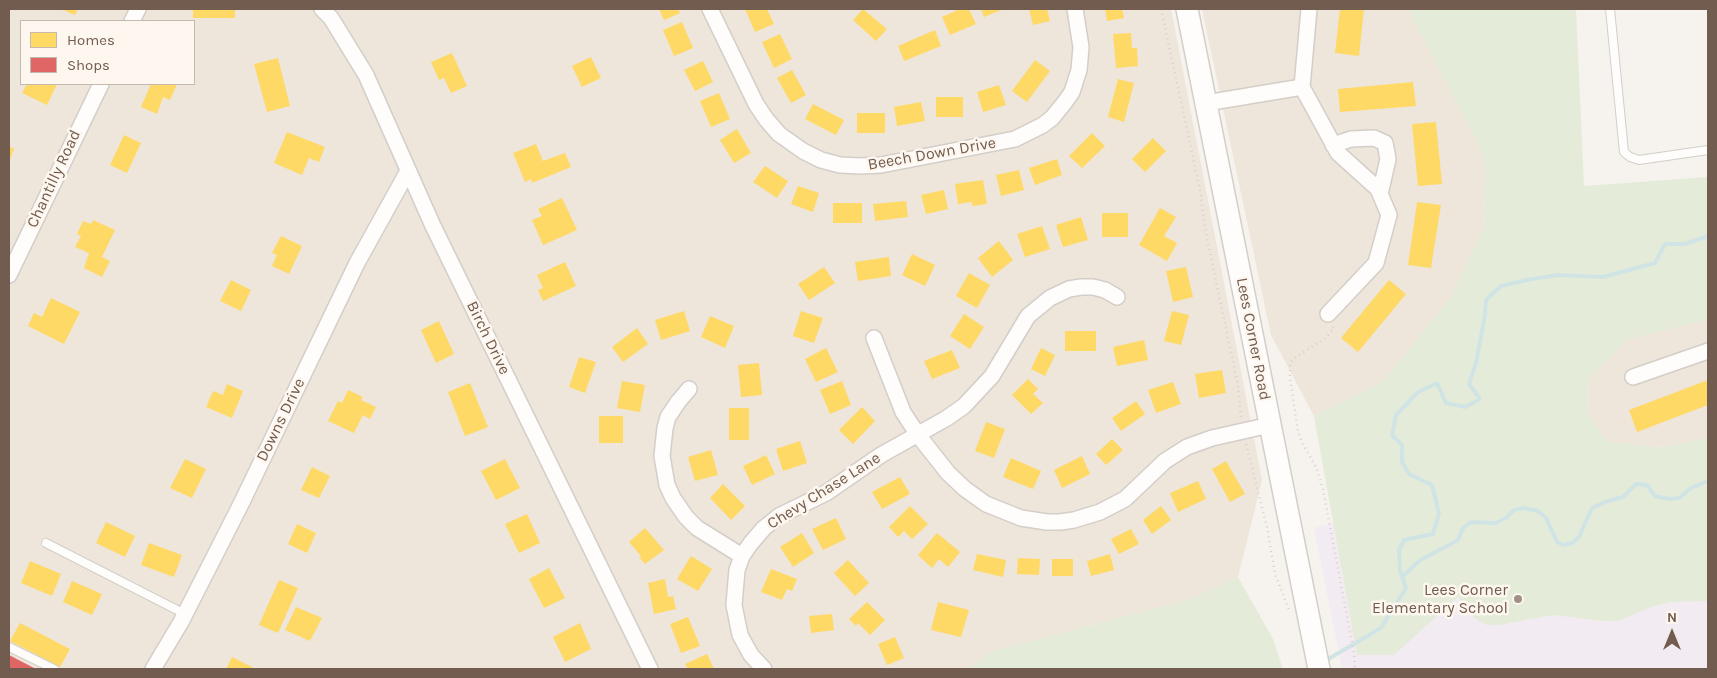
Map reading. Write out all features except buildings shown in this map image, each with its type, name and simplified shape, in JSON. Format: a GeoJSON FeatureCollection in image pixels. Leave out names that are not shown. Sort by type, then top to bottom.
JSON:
{"type":"FeatureCollection","features":[{"type":"Feature","properties":{"kind":"street","name":"Birch Drive"},"geometry":{"type":"LineString","coordinates":[[322,9],[331,18],[366,75],[408,171],[650,669]]}},
{"type":"Feature","properties":{"kind":"street","name":"Beech Down Drive"},"geometry":{"type":"LineString","coordinates":[[710,9],[756,104],[779,134],[803,152],[821,160],[840,165],[861,166],[881,165],[1015,139],[1043,125],[1066,102],[1079,70],[1081,47],[1075,9]]}},
{"type":"Feature","properties":{"kind":"street","name":"Lees Corner Road"},"geometry":{"type":"LineString","coordinates":[[1186,9],[1317,663]]}},
{"type":"Feature","properties":{"kind":"street"},"geometry":{"type":"LineString","coordinates":[[1309,9],[1302,87],[1338,153],[1378,189],[1389,215],[1376,263],[1328,314]]}},
{"type":"Feature","properties":{"kind":"street","name":"Chantilly Road"},"geometry":{"type":"LineString","coordinates":[[9,275],[101,85]]}},
{"type":"Feature","properties":{"kind":"street"},"geometry":{"type":"LineString","coordinates":[[1206,104],[1302,87]]}},
{"type":"Feature","properties":{"kind":"street"},"geometry":{"type":"LineString","coordinates":[[1333,145],[1351,140],[1374,138],[1386,143],[1388,160],[1380,194]]}},
{"type":"Feature","properties":{"kind":"street","name":"Downs Drive"},"geometry":{"type":"LineString","coordinates":[[153,669],[185,614],[241,504],[357,263],[408,171]]}},
{"type":"Feature","properties":{"kind":"street","name":"Chevy Chase Lane"},"geometry":{"type":"LineString","coordinates":[[764,669],[751,654],[740,634],[736,620],[734,589],[737,570],[742,556],[764,528],[780,516],[826,493],[881,455],[947,418],[964,406],[992,376],[1028,316],[1050,298],[1069,289],[1081,287],[1105,290],[1117,297]]}},
{"type":"Feature","properties":{"kind":"street"},"geometry":{"type":"LineString","coordinates":[[874,338],[903,412],[918,435],[948,473],[975,497],[1021,518],[1047,522],[1074,520],[1100,512],[1125,499],[1175,454],[1199,442],[1270,425]]}},
{"type":"Feature","properties":{"kind":"street"},"geometry":{"type":"LineString","coordinates":[[1633,377],[1708,351]]}},
{"type":"Feature","properties":{"kind":"street"},"geometry":{"type":"LineString","coordinates":[[689,389],[668,417],[665,428],[662,456],[667,485],[682,511],[697,528],[742,556]]}},
{"type":"Feature","properties":{"kind":"lane"},"geometry":{"type":"LineString","coordinates":[[1610,9],[1624,152],[1630,157],[1639,160],[1708,150]]}},
{"type":"Feature","properties":{"kind":"lane"},"geometry":{"type":"LineString","coordinates":[[46,543],[185,614]]}},
{"type":"Feature","properties":{"kind":"lane"},"geometry":{"type":"LineString","coordinates":[[9,647],[54,669]]}},
{"type":"Feature","properties":{"kind":"path"},"geometry":{"type":"LineString","coordinates":[[1161,9],[1200,190],[1206,229],[1238,386],[1243,432],[1267,527],[1275,574],[1291,616]]}},
{"type":"Feature","properties":{"kind":"path"},"geometry":{"type":"LineString","coordinates":[[1328,314],[1334,329],[1293,359],[1290,364],[1290,378],[1298,432],[1316,467],[1323,490],[1354,653],[1355,669]]}},
{"type":"Feature","properties":{"kind":"shaded area"},"geometry":{"type":"Polygon","coordinates":[[[9,9],[1171,9],[1262,480],[1238,577],[1188,600],[993,651],[968,669],[9,669],[9,9]]]}},
{"type":"Feature","properties":{"kind":"shaded area"},"geometry":{"type":"Polygon","coordinates":[[[1202,9],[1408,9],[1482,151],[1486,173],[1483,230],[1451,297],[1383,382],[1314,416],[1271,335],[1202,9]]]}},
{"type":"Feature","properties":{"kind":"shaded area"},"geometry":{"type":"Polygon","coordinates":[[[1708,319],[1708,438],[1660,448],[1606,441],[1588,412],[1589,377],[1628,339],[1708,319]]]}},
{"type":"Feature","properties":{"kind":"shaded area","name":"Lees Corner Elementary School"},"geometry":{"type":"Polygon","coordinates":[[[1590,461],[1708,512],[1708,669],[1342,669],[1314,528],[1590,461]]]}},
{"type":"Feature","properties":{"kind":"green space"},"geometry":{"type":"Polygon","coordinates":[[[1408,9],[1576,9],[1584,186],[1708,177],[1708,319],[1628,339],[1589,377],[1588,412],[1606,441],[1660,448],[1708,438],[1708,601],[1670,602],[1651,607],[1618,621],[1601,621],[1553,615],[1499,625],[1487,625],[1474,618],[1458,597],[1394,655],[1357,655],[1314,416],[1383,382],[1451,297],[1483,230],[1486,173],[1482,152],[1408,9]]]}},
{"type":"Feature","properties":{"kind":"green space"},"geometry":{"type":"Polygon","coordinates":[[[1238,577],[1273,639],[1283,669],[968,669],[993,651],[1188,600],[1238,577]]]}},
{"type":"Feature","properties":{"kind":"waterway"},"geometry":{"type":"LineString","coordinates":[[1325,661],[1381,628],[1406,588],[1400,570],[1399,550],[1404,540],[1433,534],[1439,513],[1432,485],[1409,474],[1402,462],[1402,445],[1392,435],[1396,415],[1418,392],[1437,383],[1446,403],[1465,407],[1480,399],[1469,384],[1476,363],[1486,300],[1501,286],[1527,280],[1558,275],[1603,277],[1655,263],[1665,244],[1685,244],[1708,236]]}},
{"type":"Feature","properties":{"kind":"waterway"},"geometry":{"type":"LineString","coordinates":[[1402,577],[1419,561],[1458,540],[1463,528],[1471,522],[1496,523],[1506,518],[1514,510],[1524,508],[1538,511],[1546,518],[1557,542],[1564,545],[1572,543],[1579,537],[1592,508],[1623,497],[1636,484],[1647,485],[1655,496],[1669,499],[1679,498],[1691,488],[1708,481]]}},
{"type":"Feature","properties":{"kind":"place","name":"Lees Corner Elementary School"},"geometry":{"type":"Point","coordinates":[1518,599]}}]}
